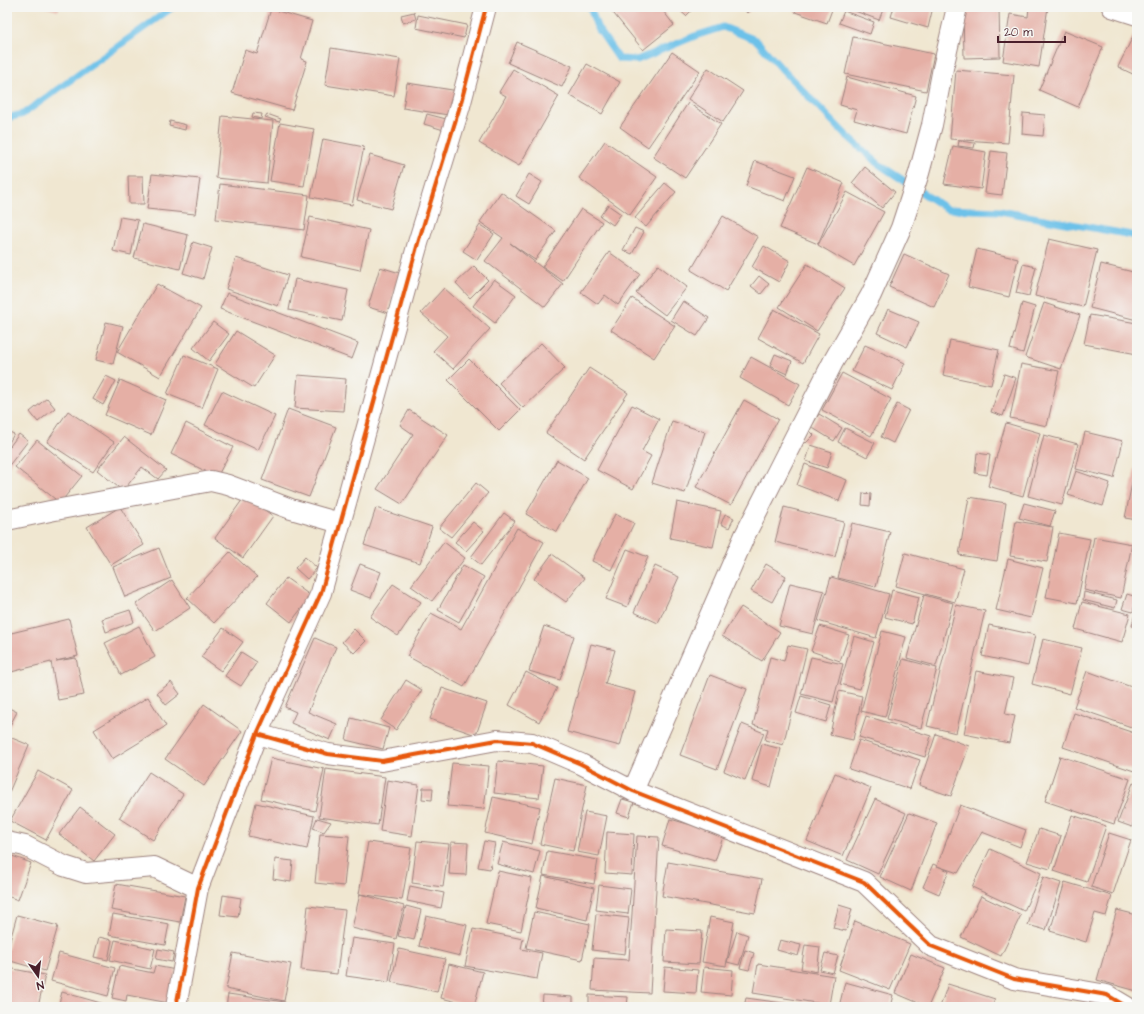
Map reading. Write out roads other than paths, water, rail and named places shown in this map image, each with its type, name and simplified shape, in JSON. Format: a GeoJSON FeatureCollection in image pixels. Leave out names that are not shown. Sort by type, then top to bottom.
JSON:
{"type":"FeatureCollection","features":[{"type":"Feature","properties":{"kind":"street"},"geometry":{"type":"LineString","coordinates":[[176,1007],[198,888],[257,734],[321,593],[418,243],[460,106],[486,7]]}},
{"type":"Feature","properties":{"kind":"street"},"geometry":{"type":"LineString","coordinates":[[632,791],[745,535],[833,362],[870,295],[901,228],[919,173],[932,124],[957,7]]}},
{"type":"Feature","properties":{"kind":"street"},"geometry":{"type":"LineString","coordinates":[[1112,7],[1137,15]]}},
{"type":"Feature","properties":{"kind":"street"},"geometry":{"type":"LineString","coordinates":[[7,520],[211,481],[228,485],[291,509],[340,523]]}},
{"type":"Feature","properties":{"kind":"street"},"geometry":{"type":"LineString","coordinates":[[257,734],[328,754],[382,761],[497,740],[532,743],[581,764],[632,791],[864,882],[931,946],[1014,979],[1107,995],[1127,1007]]}},
{"type":"Feature","properties":{"kind":"street"},"geometry":{"type":"LineString","coordinates":[[7,842],[25,846],[64,866],[86,873],[154,867],[198,888]]}},
{"type":"Feature","properties":{"kind":"waterway"},"geometry":{"type":"LineString","coordinates":[[7,118],[23,114],[173,7]]}},
{"type":"Feature","properties":{"kind":"waterway"},"geometry":{"type":"LineString","coordinates":[[590,7],[597,27],[619,59],[637,60],[695,36],[723,27],[756,40],[846,135],[880,165],[947,209],[1000,211],[1137,236]]}}]}
